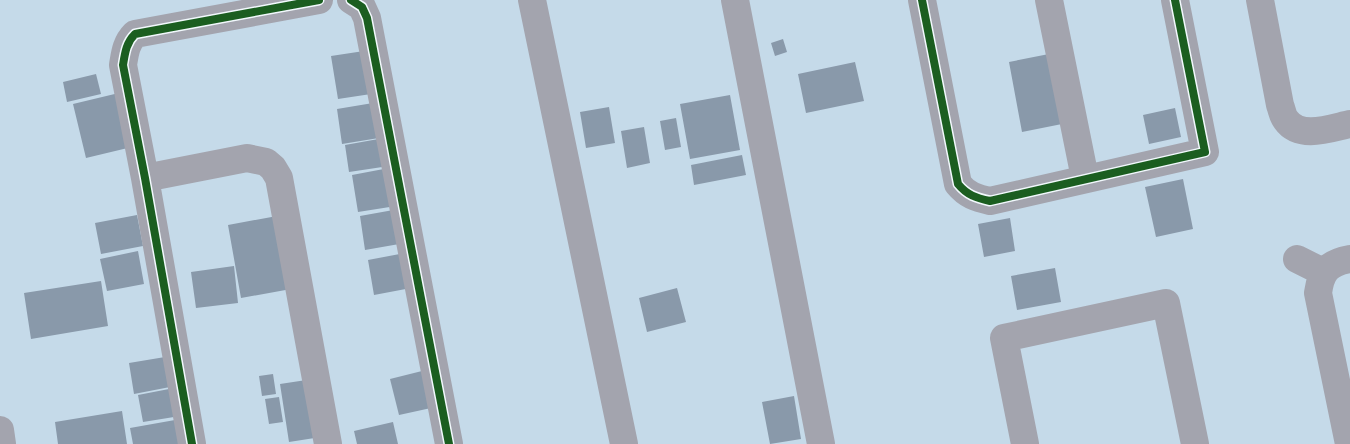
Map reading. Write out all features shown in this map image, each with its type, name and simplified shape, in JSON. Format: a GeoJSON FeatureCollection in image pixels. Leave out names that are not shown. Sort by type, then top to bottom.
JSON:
{"type":"FeatureCollection","features":[{"type":"Feature","properties":{"kind":"street"},"geometry":{"type":"LineString","coordinates":[[192,444],[123,65],[125,52],[129,41],[135,34],[319,0]]}},
{"type":"Feature","properties":{"kind":"street"},"geometry":{"type":"LineString","coordinates":[[351,0],[362,7],[367,18],[449,444]]}},
{"type":"Feature","properties":{"kind":"street"},"geometry":{"type":"LineString","coordinates":[[532,0],[624,444]]}},
{"type":"Feature","properties":{"kind":"street"},"geometry":{"type":"LineString","coordinates":[[735,0],[821,444]]}},
{"type":"Feature","properties":{"kind":"street"},"geometry":{"type":"LineString","coordinates":[[922,0],[958,184],[964,192],[972,197],[990,201],[1205,152],[1175,0]]}},
{"type":"Feature","properties":{"kind":"street"},"geometry":{"type":"LineString","coordinates":[[1049,0],[1085,178]]}},
{"type":"Feature","properties":{"kind":"street"},"geometry":{"type":"LineString","coordinates":[[1260,0],[1280,105],[1286,120],[1302,131],[1313,132],[1350,124]]}},
{"type":"Feature","properties":{"kind":"street"},"geometry":{"type":"LineString","coordinates":[[145,178],[247,158],[266,162],[273,168],[279,178],[328,444]]}},
{"type":"Feature","properties":{"kind":"street"},"geometry":{"type":"LineString","coordinates":[[1297,259],[1323,272]]}},
{"type":"Feature","properties":{"kind":"street"},"geometry":{"type":"LineString","coordinates":[[1349,444],[1318,293],[1323,272],[1331,266],[1350,259]]}},
{"type":"Feature","properties":{"kind":"street"},"geometry":{"type":"LineString","coordinates":[[1025,444],[1004,338],[1166,302],[1195,444]]}},
{"type":"Feature","properties":{"kind":"street"},"geometry":{"type":"LineString","coordinates":[[0,430],[2,444]]}},
{"type":"Feature","properties":{"kind":"building"},"geometry":{"type":"Polygon","coordinates":[[[783,39],[787,52],[775,56],[771,43],[783,39]]]}},
{"type":"Feature","properties":{"kind":"building"},"geometry":{"type":"Polygon","coordinates":[[[364,51],[371,94],[338,99],[331,56],[364,51]]]}},
{"type":"Feature","properties":{"kind":"building"},"geometry":{"type":"Polygon","coordinates":[[[1054,53],[1067,123],[1022,132],[1009,62],[1054,53]]]}},
{"type":"Feature","properties":{"kind":"building"},"geometry":{"type":"Polygon","coordinates":[[[855,62],[864,101],[806,113],[798,74],[855,62]]]}},
{"type":"Feature","properties":{"kind":"building"},"geometry":{"type":"Polygon","coordinates":[[[96,74],[101,94],[67,102],[63,82],[96,74]]]}},
{"type":"Feature","properties":{"kind":"building"},"geometry":{"type":"Polygon","coordinates":[[[123,92],[136,146],[86,158],[73,104],[123,92]]]}},
{"type":"Feature","properties":{"kind":"building"},"geometry":{"type":"Polygon","coordinates":[[[730,95],[740,150],[690,159],[680,104],[730,95]]]}},
{"type":"Feature","properties":{"kind":"building"},"geometry":{"type":"Polygon","coordinates":[[[379,102],[385,137],[342,144],[337,109],[379,102]]]}},
{"type":"Feature","properties":{"kind":"building"},"geometry":{"type":"Polygon","coordinates":[[[609,107],[615,143],[586,148],[580,112],[609,107]]]}},
{"type":"Feature","properties":{"kind":"building"},"geometry":{"type":"Polygon","coordinates":[[[1175,108],[1181,137],[1149,144],[1143,115],[1175,108]]]}},
{"type":"Feature","properties":{"kind":"building"},"geometry":{"type":"Polygon","coordinates":[[[676,118],[681,147],[665,150],[660,121],[676,118]]]}},
{"type":"Feature","properties":{"kind":"building"},"geometry":{"type":"Polygon","coordinates":[[[644,127],[650,163],[627,168],[621,131],[644,127]]]}},
{"type":"Feature","properties":{"kind":"building"},"geometry":{"type":"Polygon","coordinates":[[[384,138],[389,166],[349,172],[345,145],[384,138]]]}},
{"type":"Feature","properties":{"kind":"building"},"geometry":{"type":"Polygon","coordinates":[[[742,155],[746,175],[694,185],[691,165],[742,155]]]}},
{"type":"Feature","properties":{"kind":"building"},"geometry":{"type":"Polygon","coordinates":[[[389,168],[396,206],[358,212],[352,175],[389,168]]]}},
{"type":"Feature","properties":{"kind":"building"},"geometry":{"type":"Polygon","coordinates":[[[1183,179],[1193,229],[1156,237],[1145,187],[1183,179]]]}},
{"type":"Feature","properties":{"kind":"building"},"geometry":{"type":"Polygon","coordinates":[[[399,209],[405,243],[365,250],[360,216],[399,209]]]}},
{"type":"Feature","properties":{"kind":"building"},"geometry":{"type":"Polygon","coordinates":[[[137,215],[143,246],[101,254],[95,223],[137,215]]]}},
{"type":"Feature","properties":{"kind":"building"},"geometry":{"type":"Polygon","coordinates":[[[277,216],[291,289],[241,298],[228,225],[277,216]]]}},
{"type":"Feature","properties":{"kind":"building"},"geometry":{"type":"Polygon","coordinates":[[[1010,218],[1015,251],[984,257],[978,224],[1010,218]]]}},
{"type":"Feature","properties":{"kind":"building"},"geometry":{"type":"Polygon","coordinates":[[[138,251],[144,284],[107,291],[100,259],[138,251]]]}},
{"type":"Feature","properties":{"kind":"building"},"geometry":{"type":"Polygon","coordinates":[[[405,253],[411,288],[374,295],[368,260],[405,253]]]}},
{"type":"Feature","properties":{"kind":"building"},"geometry":{"type":"Polygon","coordinates":[[[234,266],[238,303],[196,308],[191,272],[234,266]]]}},
{"type":"Feature","properties":{"kind":"building"},"geometry":{"type":"Polygon","coordinates":[[[1055,268],[1061,302],[1017,310],[1011,276],[1055,268]]]}},
{"type":"Feature","properties":{"kind":"building"},"geometry":{"type":"Polygon","coordinates":[[[101,281],[108,326],[31,339],[24,293],[101,281]]]}},
{"type":"Feature","properties":{"kind":"building"},"geometry":{"type":"Polygon","coordinates":[[[677,288],[686,322],[647,332],[639,298],[677,288]]]}},
{"type":"Feature","properties":{"kind":"building"},"geometry":{"type":"Polygon","coordinates":[[[165,357],[170,387],[134,394],[129,363],[165,357]]]}},
{"type":"Feature","properties":{"kind":"building"},"geometry":{"type":"Polygon","coordinates":[[[422,371],[431,408],[399,415],[390,379],[422,371]]]}},
{"type":"Feature","properties":{"kind":"building"},"geometry":{"type":"Polygon","coordinates":[[[273,374],[276,394],[262,396],[259,376],[273,374]]]}},
{"type":"Feature","properties":{"kind":"building"},"geometry":{"type":"Polygon","coordinates":[[[313,379],[321,437],[289,442],[280,384],[313,379]]]}},
{"type":"Feature","properties":{"kind":"building"},"geometry":{"type":"Polygon","coordinates":[[[169,389],[174,417],[143,422],[138,395],[169,389]]]}},
{"type":"Feature","properties":{"kind":"building"},"geometry":{"type":"Polygon","coordinates":[[[794,396],[801,439],[770,444],[762,402],[794,396]]]}},
{"type":"Feature","properties":{"kind":"building"},"geometry":{"type":"Polygon","coordinates":[[[279,397],[283,422],[269,424],[265,399],[279,397]]]}},
{"type":"Feature","properties":{"kind":"building"},"geometry":{"type":"Polygon","coordinates":[[[122,411],[127,444],[58,444],[55,422],[122,411]]]}},
{"type":"Feature","properties":{"kind":"building"},"geometry":{"type":"Polygon","coordinates":[[[175,420],[179,444],[133,444],[130,428],[175,420]]]}},
{"type":"Feature","properties":{"kind":"building"},"geometry":{"type":"Polygon","coordinates":[[[393,422],[398,444],[357,444],[354,431],[393,422]]]}},
{"type":"Feature","properties":{"kind":"cycle path"},"geometry":{"type":"LineString","coordinates":[[192,444],[123,65],[126,48],[135,34],[319,0]]}},
{"type":"Feature","properties":{"kind":"cycle path"},"geometry":{"type":"LineString","coordinates":[[351,0],[362,7],[367,18],[449,444]]}},
{"type":"Feature","properties":{"kind":"cycle path"},"geometry":{"type":"LineString","coordinates":[[922,0],[958,184],[972,196],[990,201],[1205,152],[1175,0]]}}]}
